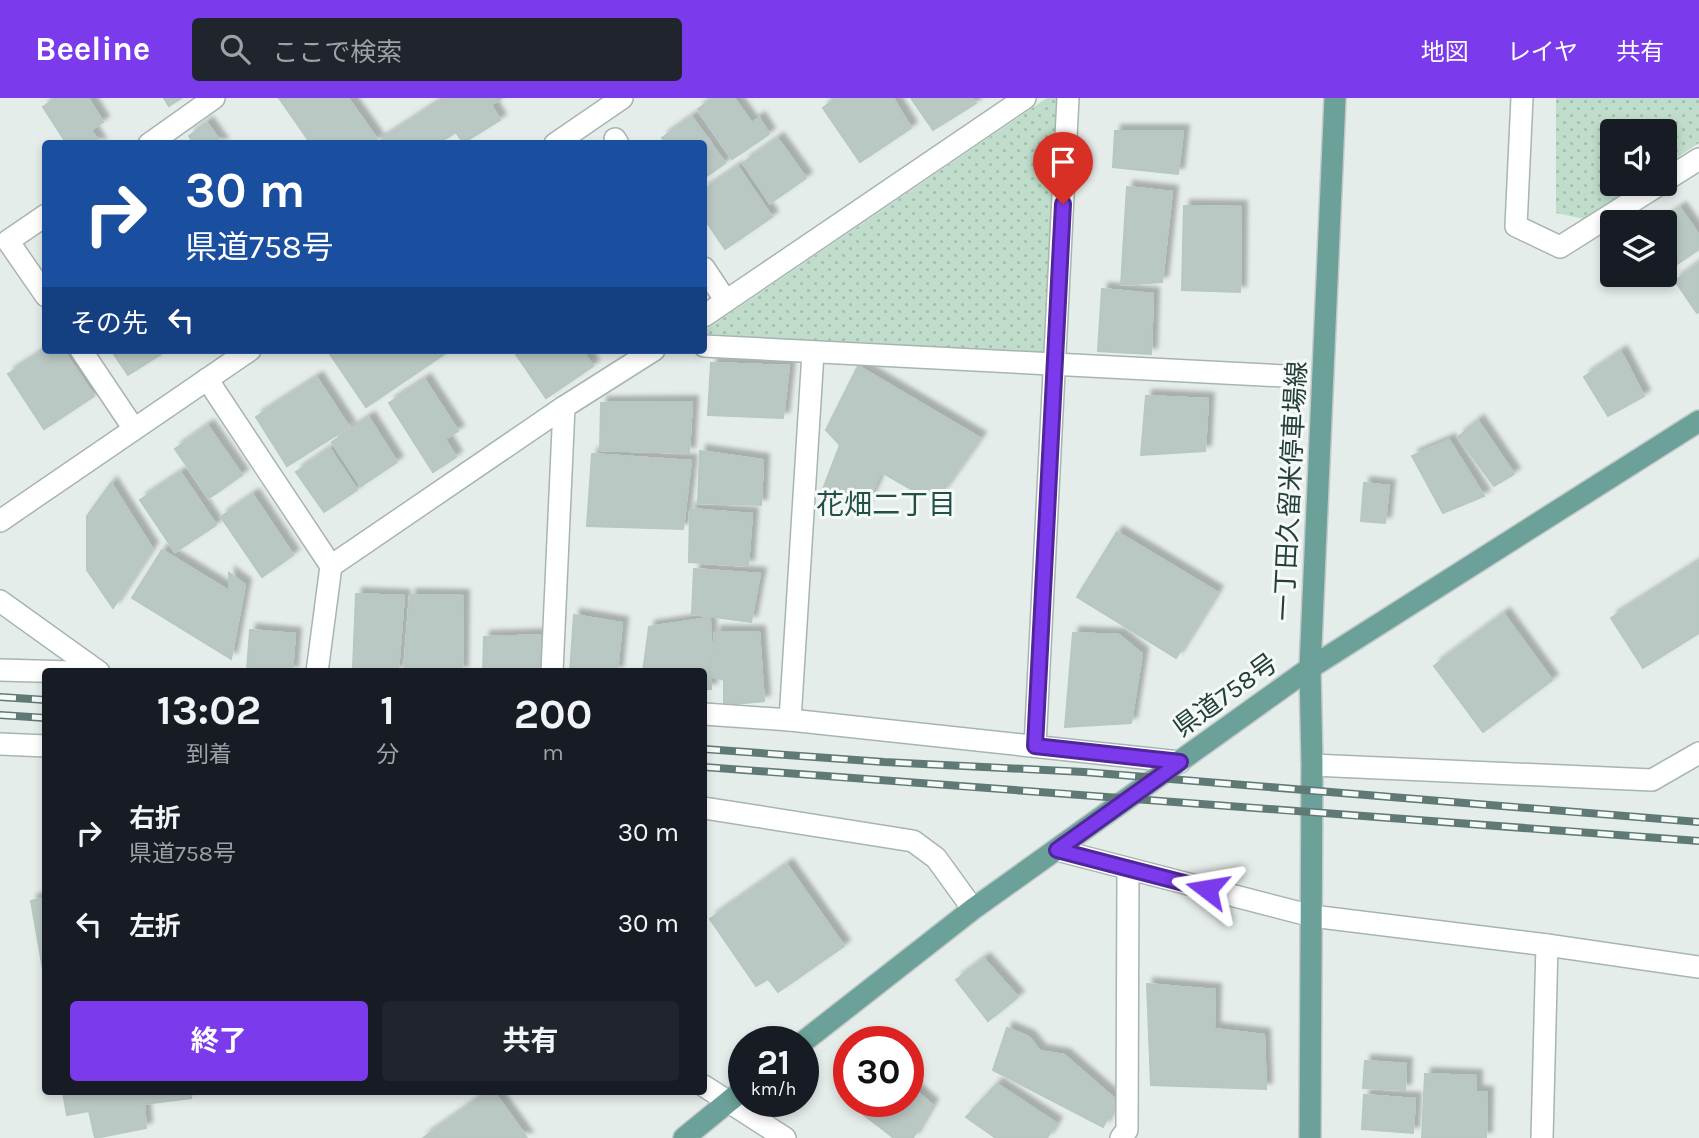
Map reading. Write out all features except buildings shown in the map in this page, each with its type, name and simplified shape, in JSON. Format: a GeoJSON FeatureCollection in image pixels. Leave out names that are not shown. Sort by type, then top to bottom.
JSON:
{"type":"FeatureCollection","features":[{"type":"Feature","properties":{"kind":"main road","name":"一丁田久留米停車場線"},"geometry":{"type":"LineString","coordinates":[[1310,1138],[1310,668],[1335,98]]}},
{"type":"Feature","properties":{"kind":"main road","name":"県道758号"},"geometry":{"type":"LineString","coordinates":[[819,1029],[973,909],[1310,668],[1699,421]]}},
{"type":"Feature","properties":{"kind":"main road"},"geometry":{"type":"LineString","coordinates":[[684,1138],[728,1101]]}},
{"type":"Feature","properties":{"kind":"street"},"geometry":{"type":"LineString","coordinates":[[155,140],[215,98]]}},
{"type":"Feature","properties":{"kind":"street"},"geometry":{"type":"LineString","coordinates":[[707,314],[1025,98]]}},
{"type":"Feature","properties":{"kind":"street"},"geometry":{"type":"LineString","coordinates":[[1035,746],[1068,98]]}},
{"type":"Feature","properties":{"kind":"street"},"geometry":{"type":"LineString","coordinates":[[1522,98],[1516,226],[1560,247],[1641,196]]}},
{"type":"Feature","properties":{"kind":"street"},"geometry":{"type":"LineString","coordinates":[[560,140],[610,101]]}},
{"type":"Feature","properties":{"kind":"street"},"geometry":{"type":"LineString","coordinates":[[1677,173],[1699,159]]}},
{"type":"Feature","properties":{"kind":"street"},"geometry":{"type":"LineString","coordinates":[[42,218],[8,241],[42,290]]}},
{"type":"Feature","properties":{"kind":"street"},"geometry":{"type":"LineString","coordinates":[[707,272],[726,301]]}},
{"type":"Feature","properties":{"kind":"street"},"geometry":{"type":"LineString","coordinates":[[707,346],[1284,376]]}},
{"type":"Feature","properties":{"kind":"street"},"geometry":{"type":"LineString","coordinates":[[790,720],[813,353]]}},
{"type":"Feature","properties":{"kind":"street"},"geometry":{"type":"LineString","coordinates":[[84,354],[134,429]]}},
{"type":"Feature","properties":{"kind":"street"},"geometry":{"type":"LineString","coordinates":[[0,521],[244,354]]}},
{"type":"Feature","properties":{"kind":"street"},"geometry":{"type":"LineString","coordinates":[[331,566],[564,407],[648,354]]}},
{"type":"Feature","properties":{"kind":"street"},"geometry":{"type":"LineString","coordinates":[[207,379],[331,566],[318,668]]}},
{"type":"Feature","properties":{"kind":"street"},"geometry":{"type":"LineString","coordinates":[[552,668],[564,407]]}},
{"type":"Feature","properties":{"kind":"street"},"geometry":{"type":"LineString","coordinates":[[0,601],[93,668]]}},
{"type":"Feature","properties":{"kind":"street"},"geometry":{"type":"LineString","coordinates":[[0,670],[42,671]]}},
{"type":"Feature","properties":{"kind":"street"},"geometry":{"type":"LineString","coordinates":[[707,714],[790,720],[1180,762]]}},
{"type":"Feature","properties":{"kind":"street"},"geometry":{"type":"LineString","coordinates":[[0,744],[42,746]]}},
{"type":"Feature","properties":{"kind":"street"},"geometry":{"type":"LineString","coordinates":[[1312,765],[1652,780],[1699,753]]}},
{"type":"Feature","properties":{"kind":"street"},"geometry":{"type":"LineString","coordinates":[[707,808],[913,841],[936,858],[973,909]]}},
{"type":"Feature","properties":{"kind":"street"},"geometry":{"type":"LineString","coordinates":[[1057,850],[1312,916],[1699,967]]}},
{"type":"Feature","properties":{"kind":"street"},"geometry":{"type":"LineString","coordinates":[[1121,1138],[1127,1130],[1128,869]]}},
{"type":"Feature","properties":{"kind":"street"},"geometry":{"type":"LineString","coordinates":[[1542,1138],[1547,945]]}},
{"type":"Feature","properties":{"kind":"street"},"geometry":{"type":"LineString","coordinates":[[707,1087],[728,1093]]}},
{"type":"Feature","properties":{"kind":"street"},"geometry":{"type":"LineString","coordinates":[[761,1117],[785,1138]]}},
{"type":"Feature","properties":{"kind":"green space"},"geometry":{"type":"Polygon","coordinates":[[[1047,98],[1058,98],[1047,356],[707,334],[707,329],[1047,98]]]}},
{"type":"Feature","properties":{"kind":"green space"},"geometry":{"type":"Polygon","coordinates":[[[1556,98],[1699,98],[1699,143],[1677,157],[1677,119],[1600,119],[1600,196],[1619,196],[1584,219],[1556,213],[1556,98]]]}},
{"type":"Feature","properties":{"kind":"railway"},"geometry":{"type":"LineString","coordinates":[[0,697],[42,700]]}},
{"type":"Feature","properties":{"kind":"railway"},"geometry":{"type":"LineString","coordinates":[[0,715],[42,718]]}},
{"type":"Feature","properties":{"kind":"railway"},"geometry":{"type":"LineString","coordinates":[[707,749],[1084,772],[1699,822]]}},
{"type":"Feature","properties":{"kind":"railway"},"geometry":{"type":"LineString","coordinates":[[707,767],[1699,841]]}},
{"type":"Feature","properties":{"kind":"district","name":"花畑二丁目"},"geometry":{"type":"Point","coordinates":[886,504]}},
{"type":"Feature","properties":{"kind":"route"},"geometry":{"type":"LineString","coordinates":[[1063,204],[1035,746],[1180,762],[1057,850],[1207,889]]}}]}
